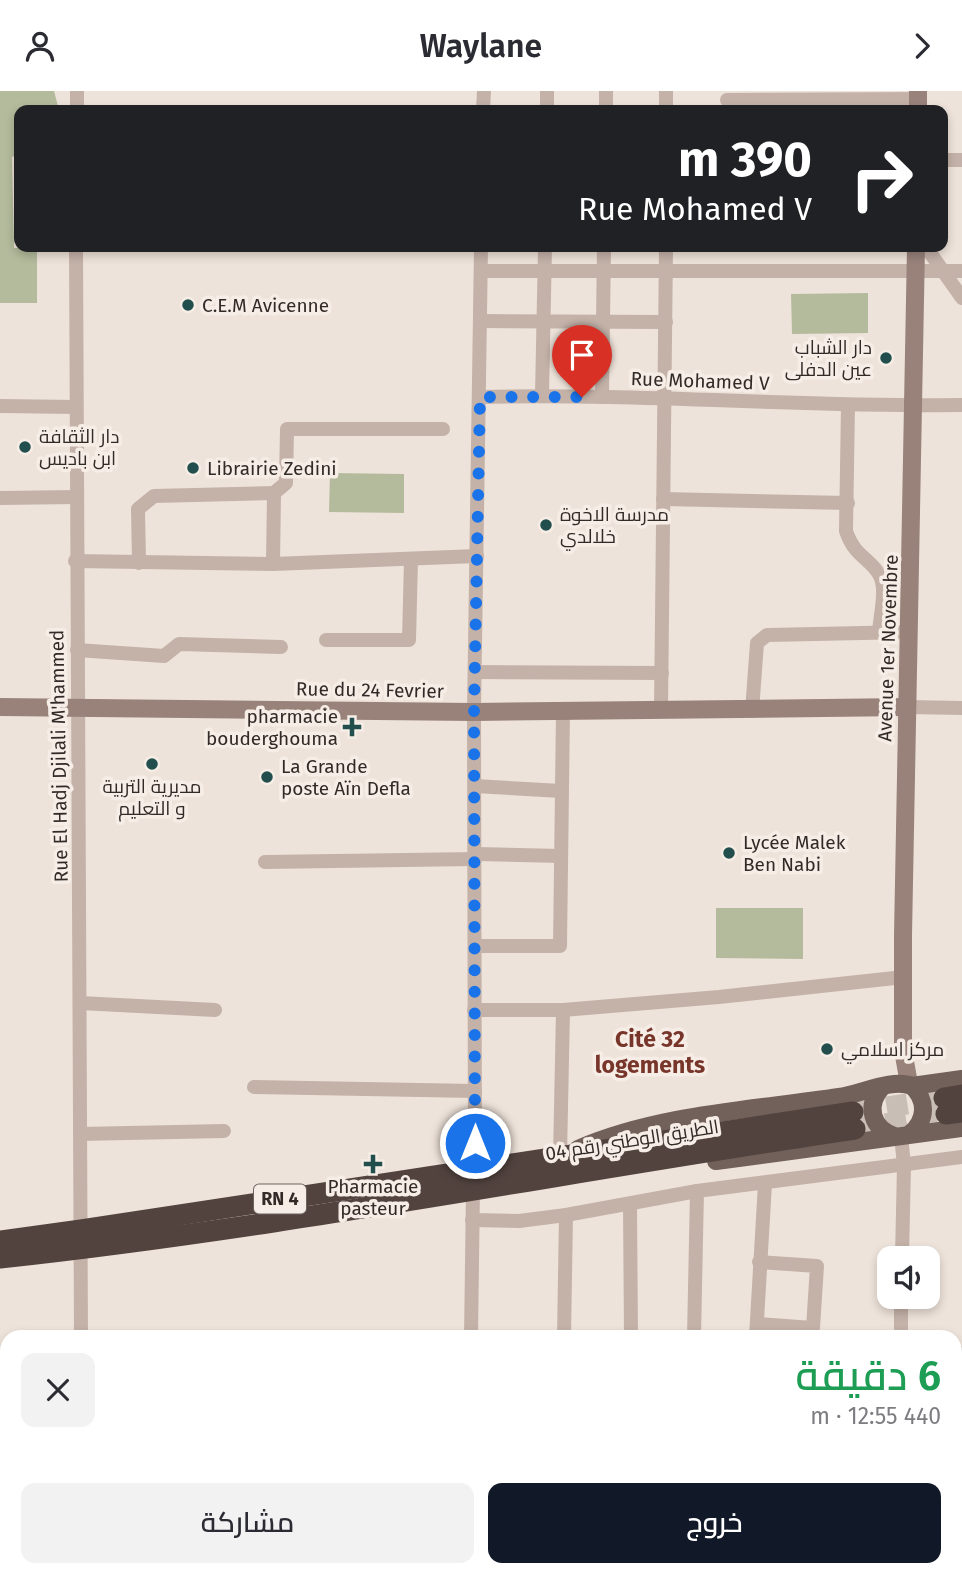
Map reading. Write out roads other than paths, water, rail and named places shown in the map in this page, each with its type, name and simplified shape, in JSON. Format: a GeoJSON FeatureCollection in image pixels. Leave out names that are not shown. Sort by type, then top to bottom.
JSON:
{"type":"FeatureCollection","features":[{"type":"Feature","properties":{"kind":"highway","name":"الطريق الوطني رقم 04"},"geometry":{"type":"LineString","coordinates":[[0,1258],[81,1248],[474,1179],[560,1157],[854,1120],[537,1179],[474,1179]]}},
{"type":"Feature","properties":{"kind":"highway","name":"الطريق الوطني رقم 04"},"geometry":{"type":"LineString","coordinates":[[0,1241],[81,1248]]}},
{"type":"Feature","properties":{"kind":"main road"},"geometry":{"type":"LineString","coordinates":[[911,1085],[920,1095],[924,1109],[920,1123],[902,1135],[879,1127],[872,1111],[876,1094],[885,1086],[962,1079]]}},
{"type":"Feature","properties":{"kind":"main road","name":"RN 4"},"geometry":{"type":"LineString","coordinates":[[560,1157],[614,1135],[638,1129],[841,1097],[885,1086]]}},
{"type":"Feature","properties":{"kind":"main road","name":"RN 4"},"geometry":{"type":"LineString","coordinates":[[537,1179],[602,1176],[902,1135],[955,1109]]}},
{"type":"Feature","properties":{"kind":"street"},"geometry":{"type":"LineString","coordinates":[[727,100],[918,100]]}},
{"type":"Feature","properties":{"kind":"street","name":"Rue El Hadj Djilali M'hammed"},"geometry":{"type":"LineString","coordinates":[[76,252],[75,561],[79,708],[81,1330]]}},
{"type":"Feature","properties":{"kind":"street"},"geometry":{"type":"LineString","coordinates":[[471,1330],[475,1091],[474,712],[481,252]]}},
{"type":"Feature","properties":{"kind":"street"},"geometry":{"type":"LineString","coordinates":[[542,396],[544,252]]}},
{"type":"Feature","properties":{"kind":"street"},"geometry":{"type":"LineString","coordinates":[[603,397],[604,252]]}},
{"type":"Feature","properties":{"kind":"street"},"geometry":{"type":"LineString","coordinates":[[661,711],[666,252]]}},
{"type":"Feature","properties":{"kind":"street","name":"Avenue 1er Novembre"},"geometry":{"type":"LineString","coordinates":[[911,1085],[903,1050],[916,252]]}},
{"type":"Feature","properties":{"kind":"street"},"geometry":{"type":"LineString","coordinates":[[929,252],[962,298]]}},
{"type":"Feature","properties":{"kind":"street"},"geometry":{"type":"LineString","coordinates":[[481,271],[962,271]]}},
{"type":"Feature","properties":{"kind":"street"},"geometry":{"type":"LineString","coordinates":[[481,321],[666,322]]}},
{"type":"Feature","properties":{"kind":"street","name":"Rue Mohamed V"},"geometry":{"type":"LineString","coordinates":[[480,397],[664,397],[848,405],[962,405]]}},
{"type":"Feature","properties":{"kind":"street"},"geometry":{"type":"LineString","coordinates":[[848,405],[846,531],[851,545],[879,575],[882,586],[879,632]]}},
{"type":"Feature","properties":{"kind":"street"},"geometry":{"type":"LineString","coordinates":[[0,406],[76,407]]}},
{"type":"Feature","properties":{"kind":"street"},"geometry":{"type":"LineString","coordinates":[[139,563],[138,509],[154,496],[274,493],[286,483],[287,429],[443,429]]}},
{"type":"Feature","properties":{"kind":"street"},"geometry":{"type":"LineString","coordinates":[[273,564],[274,493]]}},
{"type":"Feature","properties":{"kind":"street"},"geometry":{"type":"LineString","coordinates":[[0,498],[76,497]]}},
{"type":"Feature","properties":{"kind":"street"},"geometry":{"type":"LineString","coordinates":[[663,499],[848,503]]}},
{"type":"Feature","properties":{"kind":"street"},"geometry":{"type":"LineString","coordinates":[[75,561],[273,564],[477,556]]}},
{"type":"Feature","properties":{"kind":"street"},"geometry":{"type":"LineString","coordinates":[[326,640],[408,640],[411,559]]}},
{"type":"Feature","properties":{"kind":"street"},"geometry":{"type":"LineString","coordinates":[[752,711],[757,643],[767,635],[910,632]]}},
{"type":"Feature","properties":{"kind":"street"},"geometry":{"type":"LineString","coordinates":[[77,650],[164,656],[179,644],[281,647]]}},
{"type":"Feature","properties":{"kind":"street"},"geometry":{"type":"LineString","coordinates":[[475,672],[662,673]]}},
{"type":"Feature","properties":{"kind":"street","name":"Rue du 24 Fevrier"},"geometry":{"type":"LineString","coordinates":[[0,707],[474,712],[752,711],[907,707]]}},
{"type":"Feature","properties":{"kind":"street"},"geometry":{"type":"LineString","coordinates":[[907,707],[962,708]]}},
{"type":"Feature","properties":{"kind":"street"},"geometry":{"type":"LineString","coordinates":[[475,946],[560,946],[563,711]]}},
{"type":"Feature","properties":{"kind":"street"},"geometry":{"type":"LineString","coordinates":[[475,786],[561,791]]}},
{"type":"Feature","properties":{"kind":"street"},"geometry":{"type":"LineString","coordinates":[[265,862],[561,856]]}},
{"type":"Feature","properties":{"kind":"street"},"geometry":{"type":"LineString","coordinates":[[474,1010],[563,1010],[904,977]]}},
{"type":"Feature","properties":{"kind":"street"},"geometry":{"type":"LineString","coordinates":[[80,1003],[215,1010]]}},
{"type":"Feature","properties":{"kind":"street"},"geometry":{"type":"LineString","coordinates":[[560,1157],[563,1010]]}},
{"type":"Feature","properties":{"kind":"street","name":"Avenue 1er Novembre"},"geometry":{"type":"LineString","coordinates":[[885,1086],[898,1069],[903,1050]]}},
{"type":"Feature","properties":{"kind":"street"},"geometry":{"type":"LineString","coordinates":[[254,1087],[475,1091]]}},
{"type":"Feature","properties":{"kind":"street"},"geometry":{"type":"LineString","coordinates":[[80,1134],[224,1131]]}},
{"type":"Feature","properties":{"kind":"street"},"geometry":{"type":"LineString","coordinates":[[902,1135],[902,1246]]}},
{"type":"Feature","properties":{"kind":"street"},"geometry":{"type":"LineString","coordinates":[[472,1220],[519,1221],[566,1215],[698,1191],[962,1157]]}},
{"type":"Feature","properties":{"kind":"street"},"geometry":{"type":"LineString","coordinates":[[759,1262],[817,1266],[813,1328],[757,1330],[759,1262],[765,1184]]}},
{"type":"Feature","properties":{"kind":"street"},"geometry":{"type":"LineString","coordinates":[[694,1330],[698,1191]]}},
{"type":"Feature","properties":{"kind":"street"},"geometry":{"type":"LineString","coordinates":[[630,1205],[631,1330]]}},
{"type":"Feature","properties":{"kind":"street"},"geometry":{"type":"LineString","coordinates":[[564,1330],[566,1215]]}},
{"type":"Feature","properties":{"kind":"street"},"geometry":{"type":"LineString","coordinates":[[901,1309],[901,1330]]}},
{"type":"Feature","properties":{"kind":"tunnel"},"geometry":{"type":"LineString","coordinates":[[856,1112],[944,1098]]}},
{"type":"Feature","properties":{"kind":"tunnel"},"geometry":{"type":"LineString","coordinates":[[855,1129],[946,1114]]}},
{"type":"Feature","properties":{"kind":"place","name":"C.E.M Avicenne"},"geometry":{"type":"Point","coordinates":[188,305]}},
{"type":"Feature","properties":{"kind":"place","name":"دار الشباب عين الدفلى"},"geometry":{"type":"Point","coordinates":[886,358]}},
{"type":"Feature","properties":{"kind":"place","name":"دار الثقافة ابن باديس"},"geometry":{"type":"Point","coordinates":[25,447]}},
{"type":"Feature","properties":{"kind":"place","name":"Librairie Zedini"},"geometry":{"type":"Point","coordinates":[193,468]}},
{"type":"Feature","properties":{"kind":"place","name":"مدرسة الاخوة خلالدي"},"geometry":{"type":"Point","coordinates":[546,525]}},
{"type":"Feature","properties":{"kind":"place","name":"pharmacie bouderghouma"},"geometry":{"type":"Point","coordinates":[352,727]}},
{"type":"Feature","properties":{"kind":"place","name":"مديرية التربية و التعليم"},"geometry":{"type":"Point","coordinates":[152,764]}},
{"type":"Feature","properties":{"kind":"place","name":"La Grande poste Aïn Defla"},"geometry":{"type":"Point","coordinates":[267,777]}},
{"type":"Feature","properties":{"kind":"place","name":"Lycée Malek Ben Nabi"},"geometry":{"type":"Point","coordinates":[729,853]}},
{"type":"Feature","properties":{"kind":"place","name":"مركز اسلامي"},"geometry":{"type":"Point","coordinates":[827,1049]}},
{"type":"Feature","properties":{"kind":"place","name":"Pharmacie pasteur"},"geometry":{"type":"Point","coordinates":[373,1164]}},
{"type":"Feature","properties":{"kind":"district","name":"Cité 32 logements"},"geometry":{"type":"Point","coordinates":[650,1052]}}]}
